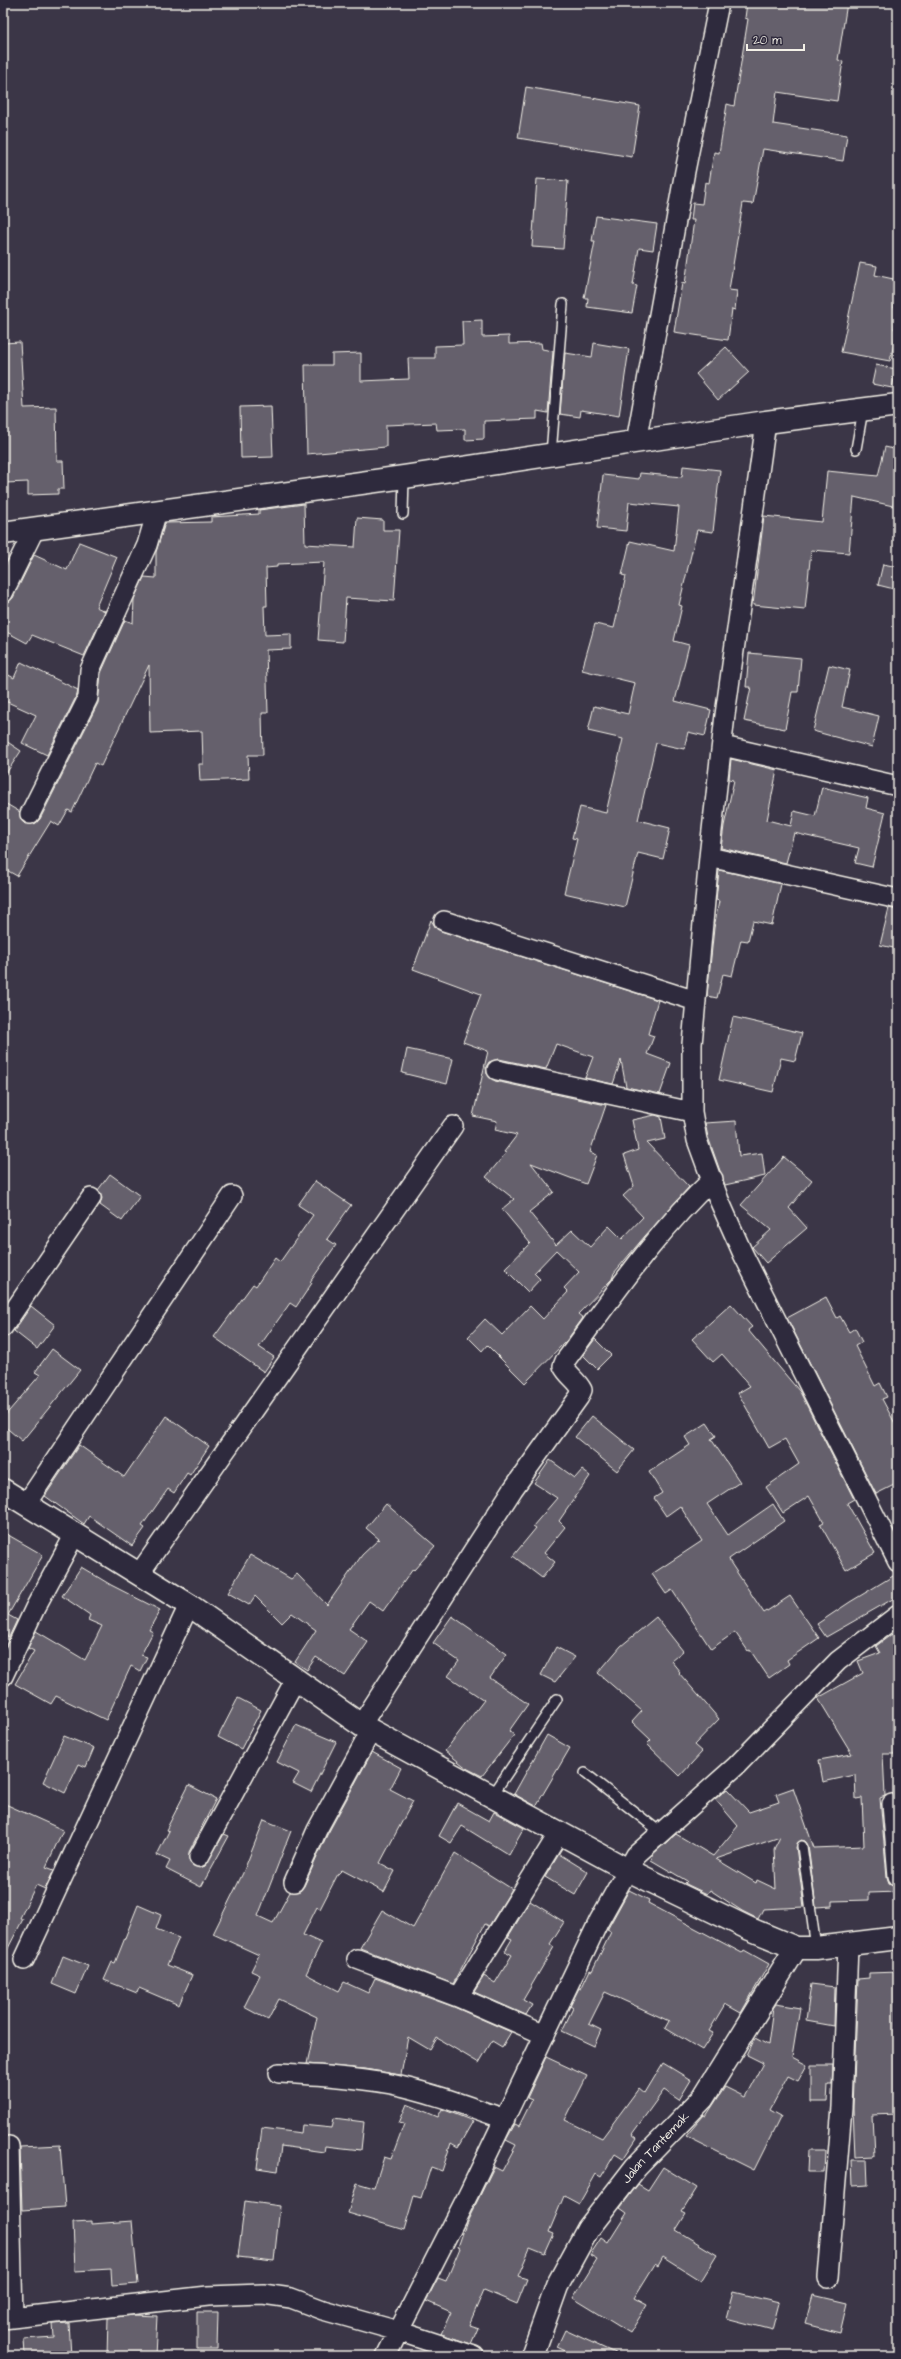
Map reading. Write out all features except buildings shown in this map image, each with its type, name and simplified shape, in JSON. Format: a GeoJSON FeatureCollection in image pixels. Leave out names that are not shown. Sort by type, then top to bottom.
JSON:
{"type":"FeatureCollection","features":[{"type":"Feature","properties":{"kind":"street"},"geometry":{"type":"LineString","coordinates":[[636,442],[684,179],[719,3]]}},
{"type":"Feature","properties":{"kind":"street"},"geometry":{"type":"LineString","coordinates":[[3,533],[404,476],[766,422],[898,406]]}},
{"type":"Feature","properties":{"kind":"street"},"geometry":{"type":"LineString","coordinates":[[766,422],[722,746],[709,857],[692,1044],[692,1112],[697,1140],[743,1254],[898,1562]]}},
{"type":"Feature","properties":{"kind":"street"},"geometry":{"type":"LineString","coordinates":[[30,814],[88,698],[90,670],[147,545],[157,511]]}},
{"type":"Feature","properties":{"kind":"street"},"geometry":{"type":"LineString","coordinates":[[3,593],[35,528]]}},
{"type":"Feature","properties":{"kind":"street"},"geometry":{"type":"LineString","coordinates":[[722,746],[898,786]]}},
{"type":"Feature","properties":{"kind":"street"},"geometry":{"type":"LineString","coordinates":[[709,857],[898,899]]}},
{"type":"Feature","properties":{"kind":"street"},"geometry":{"type":"LineString","coordinates":[[444,921],[696,1000]]}},
{"type":"Feature","properties":{"kind":"street"},"geometry":{"type":"LineString","coordinates":[[497,1070],[692,1112]]}},
{"type":"Feature","properties":{"kind":"street"},"geometry":{"type":"LineString","coordinates":[[139,1574],[453,1126]]}},
{"type":"Feature","properties":{"kind":"street"},"geometry":{"type":"LineString","coordinates":[[294,1882],[366,1728],[513,1489],[580,1397],[582,1390],[579,1384],[566,1373],[563,1366],[565,1361],[650,1248],[694,1197],[713,1179]]}},
{"type":"Feature","properties":{"kind":"street"},"geometry":{"type":"LineString","coordinates":[[26,1504],[232,1196]]}},
{"type":"Feature","properties":{"kind":"street"},"geometry":{"type":"LineString","coordinates":[[3,1327],[91,1198]]}},
{"type":"Feature","properties":{"kind":"street"},"geometry":{"type":"LineString","coordinates":[[3,1490],[189,1605],[366,1728],[626,1869],[750,1929],[806,1948],[848,1945],[898,1938]]}},
{"type":"Feature","properties":{"kind":"street"},"geometry":{"type":"LineString","coordinates":[[3,1676],[35,1608],[75,1534]]}},
{"type":"Feature","properties":{"kind":"street"},"geometry":{"type":"LineString","coordinates":[[24,1960],[189,1605]]}},
{"type":"Feature","properties":{"kind":"street"},"geometry":{"type":"LineString","coordinates":[[386,2356],[505,2119],[626,1869],[636,1855],[660,1832],[736,1766],[838,1661],[898,1615]]}},
{"type":"Feature","properties":{"kind":"street"},"geometry":{"type":"LineString","coordinates":[[199,1856],[295,1680]]}},
{"type":"Feature","properties":{"kind":"street"},"geometry":{"type":"LineString","coordinates":[[892,1804],[898,1876]]}},
{"type":"Feature","properties":{"kind":"street"},"geometry":{"type":"LineString","coordinates":[[458,1997],[559,1833]]}},
{"type":"Feature","properties":{"kind":"street"},"geometry":{"type":"LineString","coordinates":[[828,2278],[842,2107],[848,1945]]}},
{"type":"Feature","properties":{"kind":"street","name":"Jalan Tantemak"},"geometry":{"type":"LineString","coordinates":[[532,2356],[557,2286],[588,2229],[636,2166],[703,2098],[806,1948]]}},
{"type":"Feature","properties":{"kind":"street"},"geometry":{"type":"LineString","coordinates":[[357,1959],[458,1997],[545,2035]]}},
{"type":"Feature","properties":{"kind":"street"},"geometry":{"type":"LineString","coordinates":[[279,2073],[350,2078],[392,2084],[444,2098],[505,2119]]}},
{"type":"Feature","properties":{"kind":"street"},"geometry":{"type":"LineString","coordinates":[[9,2146],[8,2319],[208,2296],[263,2294],[291,2298],[343,2316],[398,2331],[474,2356]]}},
{"type":"Feature","properties":{"kind":"lane"},"geometry":{"type":"LineString","coordinates":[[551,454],[562,304]]}},
{"type":"Feature","properties":{"kind":"lane"},"geometry":{"type":"LineString","coordinates":[[856,449],[863,410]]}},
{"type":"Feature","properties":{"kind":"lane"},"geometry":{"type":"LineString","coordinates":[[403,514],[404,476]]}},
{"type":"Feature","properties":{"kind":"lane"},"geometry":{"type":"LineString","coordinates":[[492,1796],[557,1699]]}},
{"type":"Feature","properties":{"kind":"lane"},"geometry":{"type":"LineString","coordinates":[[584,1773],[660,1832]]}},
{"type":"Feature","properties":{"kind":"lane"},"geometry":{"type":"LineString","coordinates":[[802,1846],[806,1948]]}}]}
